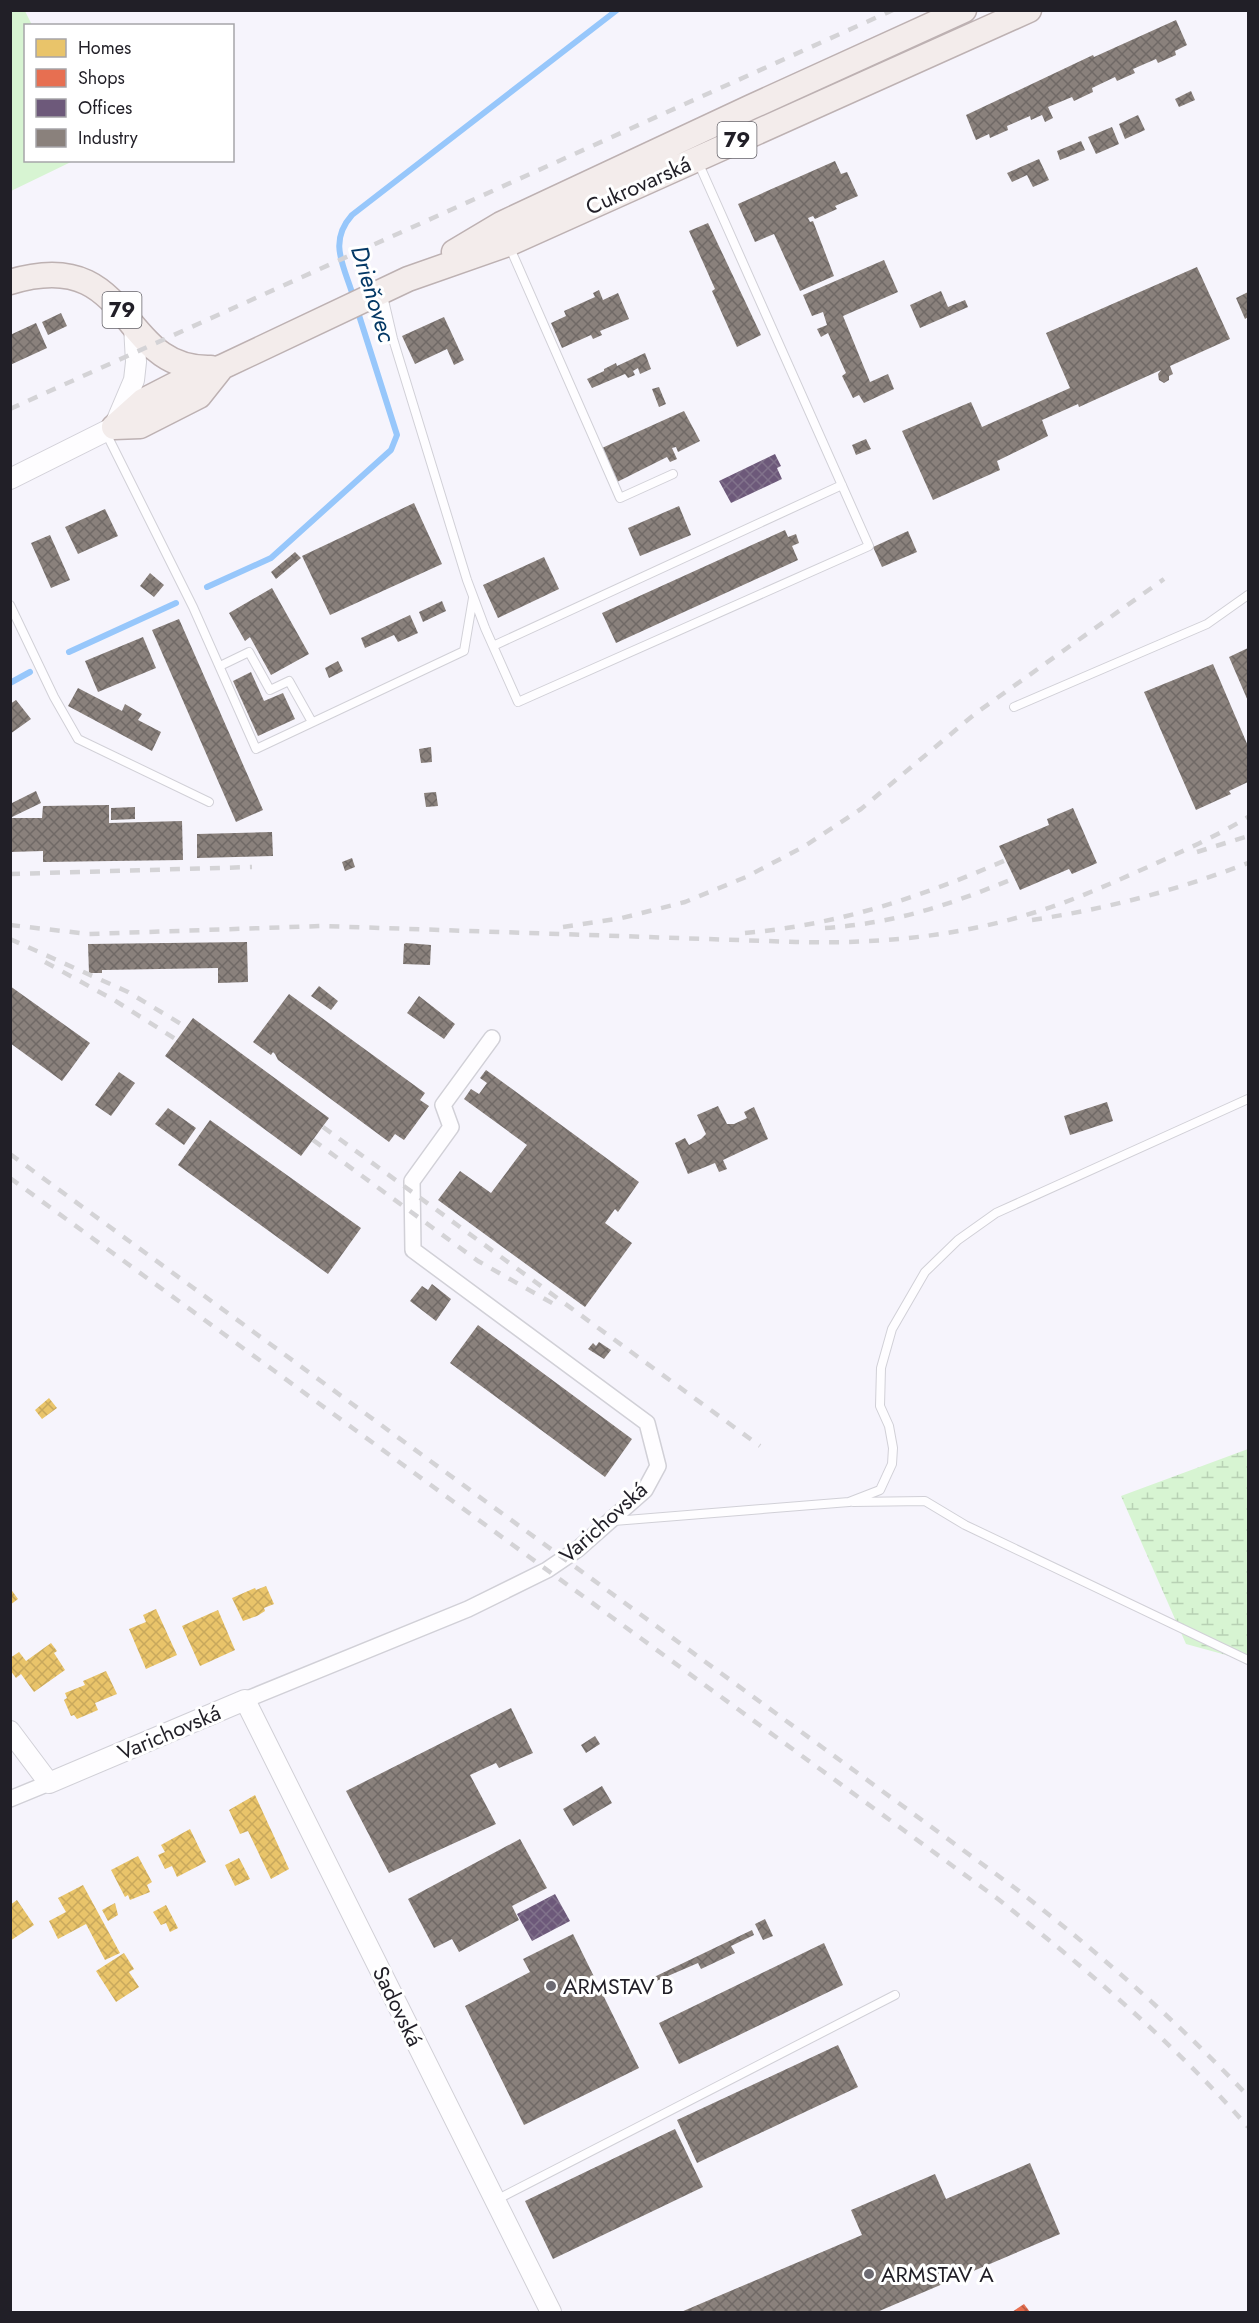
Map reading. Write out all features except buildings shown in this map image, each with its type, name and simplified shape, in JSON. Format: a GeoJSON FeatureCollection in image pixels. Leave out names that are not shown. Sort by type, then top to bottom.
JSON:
{"type":"FeatureCollection","features":[{"type":"Feature","properties":{"kind":"main road","name":"Cukrovarská"},"geometry":{"type":"LineString","coordinates":[[109,429],[142,401],[180,382],[222,367],[408,279],[501,224],[964,10]]}},
{"type":"Feature","properties":{"kind":"main road","name":"Cukrovarská"},"geometry":{"type":"LineString","coordinates":[[408,279],[508,244],[1029,10]]}},
{"type":"Feature","properties":{"kind":"main road","name":"79"},"geometry":{"type":"LineString","coordinates":[[10,282],[47,274],[70,276],[83,280],[98,288],[115,302],[151,346],[171,362],[191,368],[222,367]]}},
{"type":"Feature","properties":{"kind":"street"},"geometry":{"type":"LineString","coordinates":[[10,479],[109,429],[134,380],[136,362],[134,326]]}},
{"type":"Feature","properties":{"kind":"street","name":"Varichovská"},"geometry":{"type":"LineString","coordinates":[[10,1799],[468,1609],[547,1570],[578,1549],[645,1490],[658,1466],[647,1423],[413,1250],[412,1181],[450,1127],[443,1105],[492,1038]]}},
{"type":"Feature","properties":{"kind":"street","name":"Sadovská"},"geometry":{"type":"LineString","coordinates":[[245,1700],[551,2313]]}},
{"type":"Feature","properties":{"kind":"street"},"geometry":{"type":"LineString","coordinates":[[10,1731],[49,1783]]}},
{"type":"Feature","properties":{"kind":"lane"},"geometry":{"type":"LineString","coordinates":[[376,294],[393,339],[473,597],[518,702],[869,546],[696,158]]}},
{"type":"Feature","properties":{"kind":"lane"},"geometry":{"type":"LineString","coordinates":[[508,244],[620,498],[673,474]]}},
{"type":"Feature","properties":{"kind":"lane"},"geometry":{"type":"LineString","coordinates":[[109,429],[193,607],[256,749],[464,651],[473,597]]}},
{"type":"Feature","properties":{"kind":"lane"},"geometry":{"type":"LineString","coordinates":[[493,646],[842,485]]}},
{"type":"Feature","properties":{"kind":"lane"},"geometry":{"type":"LineString","coordinates":[[1014,707],[1207,624],[1248,596]]}},
{"type":"Feature","properties":{"kind":"lane"},"geometry":{"type":"LineString","coordinates":[[10,605],[54,697],[78,739],[209,802]]}},
{"type":"Feature","properties":{"kind":"lane"},"geometry":{"type":"LineString","coordinates":[[220,666],[249,652],[270,690],[289,681],[312,722]]}},
{"type":"Feature","properties":{"kind":"lane"},"geometry":{"type":"LineString","coordinates":[[849,1502],[880,1490],[892,1464],[893,1448],[889,1426],[880,1406],[881,1368],[892,1329],[925,1272],[958,1240],[996,1213],[1248,1099]]}},
{"type":"Feature","properties":{"kind":"lane"},"geometry":{"type":"LineString","coordinates":[[609,1521],[849,1502],[925,1501],[966,1525],[1248,1660]]}},
{"type":"Feature","properties":{"kind":"lane"},"geometry":{"type":"LineString","coordinates":[[494,2200],[895,1995]]}},
{"type":"Feature","properties":{"kind":"green space"},"geometry":{"type":"Polygon","coordinates":[[[11,10],[25,11],[32,24],[24,24],[24,162],[71,162],[11,191],[11,10]]]}},
{"type":"Feature","properties":{"kind":"green space"},"geometry":{"type":"Polygon","coordinates":[[[1248,1449],[1248,1661],[1186,1644],[1121,1496],[1248,1449]]]}},
{"type":"Feature","properties":{"kind":"waterway","name":"Drieňovec"},"geometry":{"type":"LineString","coordinates":[[354,299],[340,256],[339,245],[340,235],[352,215],[617,10]]}},
{"type":"Feature","properties":{"kind":"waterway","name":"Drieňovec"},"geometry":{"type":"LineString","coordinates":[[207,587],[271,558],[391,450],[397,435],[357,309]]}},
{"type":"Feature","properties":{"kind":"waterway","name":"Drieňovec"},"geometry":{"type":"LineString","coordinates":[[69,652],[176,603]]}},
{"type":"Feature","properties":{"kind":"waterway","name":"Drieňovec"},"geometry":{"type":"LineString","coordinates":[[10,683],[30,672]]}},
{"type":"Feature","properties":{"kind":"railway"},"geometry":{"type":"LineString","coordinates":[[10,409],[893,10]]}},
{"type":"Feature","properties":{"kind":"railway"},"geometry":{"type":"LineString","coordinates":[[563,927],[622,918],[685,902],[746,877],[805,846],[861,809],[976,713],[1164,579]]}},
{"type":"Feature","properties":{"kind":"railway"},"geometry":{"type":"LineString","coordinates":[[10,925],[89,934],[322,926],[796,942],[887,940],[977,928],[1051,907],[1175,855],[1248,817]]}},
{"type":"Feature","properties":{"kind":"railway"},"geometry":{"type":"LineString","coordinates":[[1197,852],[1248,836]]}},
{"type":"Feature","properties":{"kind":"railway"},"geometry":{"type":"LineString","coordinates":[[745,933],[846,916],[911,897],[1006,860]]}},
{"type":"Feature","properties":{"kind":"railway"},"geometry":{"type":"LineString","coordinates":[[1032,920],[1142,898],[1248,863]]}},
{"type":"Feature","properties":{"kind":"railway"},"geometry":{"type":"LineString","coordinates":[[10,874],[252,867]]}},
{"type":"Feature","properties":{"kind":"railway"},"geometry":{"type":"LineString","coordinates":[[825,928],[876,922],[922,911],[968,897],[1015,878]]}},
{"type":"Feature","properties":{"kind":"railway"},"geometry":{"type":"LineString","coordinates":[[10,939],[128,992],[186,1027]]}},
{"type":"Feature","properties":{"kind":"railway"},"geometry":{"type":"LineString","coordinates":[[45,962],[114,1000],[177,1040]]}},
{"type":"Feature","properties":{"kind":"railway"},"geometry":{"type":"LineString","coordinates":[[323,1127],[760,1446]]}},
{"type":"Feature","properties":{"kind":"railway"},"geometry":{"type":"LineString","coordinates":[[313,1140],[478,1261],[559,1307]]}},
{"type":"Feature","properties":{"kind":"railway"},"geometry":{"type":"LineString","coordinates":[[10,1154],[1015,1888],[1136,1988],[1193,2040],[1248,2096]]}},
{"type":"Feature","properties":{"kind":"railway"},"geometry":{"type":"LineString","coordinates":[[10,1178],[998,1899],[1128,2007],[1190,2065],[1248,2127]]}},
{"type":"Feature","properties":{"kind":"place","name":"ARMSTAV B"},"geometry":{"type":"Point","coordinates":[551,1986]}},
{"type":"Feature","properties":{"kind":"place","name":"ARMSTAV A"},"geometry":{"type":"Point","coordinates":[869,2274]}}]}
